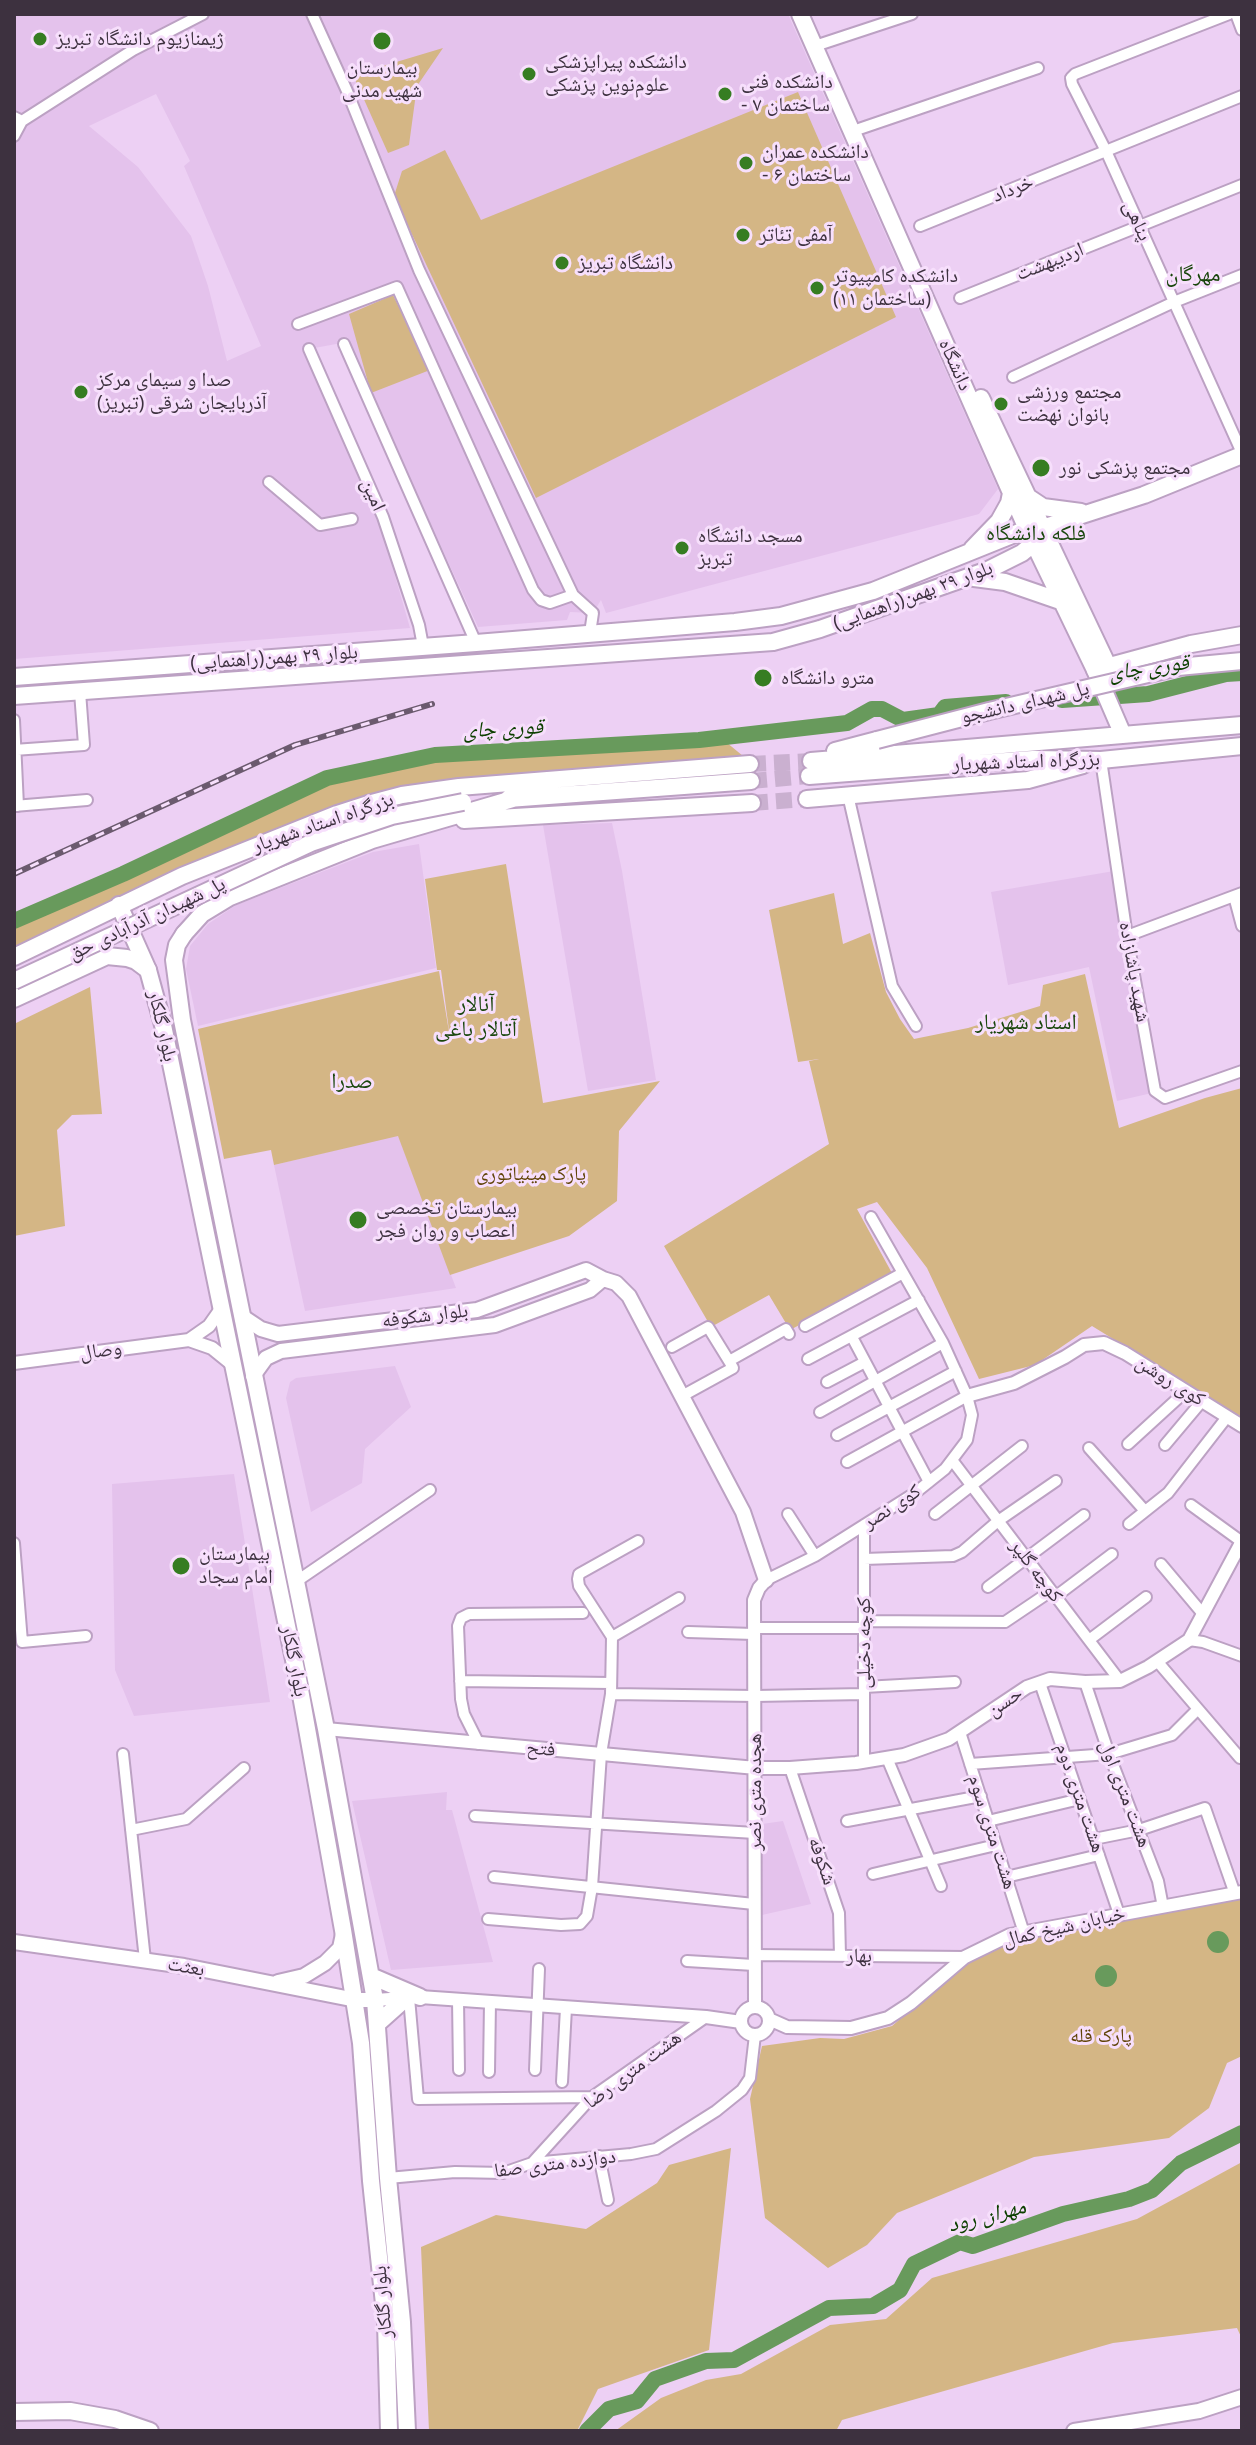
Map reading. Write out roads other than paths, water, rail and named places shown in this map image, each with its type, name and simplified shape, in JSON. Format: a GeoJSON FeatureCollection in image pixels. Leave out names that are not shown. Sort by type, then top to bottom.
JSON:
{"type":"FeatureCollection","features":[{"type":"Feature","properties":{"kind":"main road","name":"دانشگاه"},"geometry":{"type":"LineString","coordinates":[[800,14],[1019,493]]}},
{"type":"Feature","properties":{"kind":"main road","name":"دانشگاه"},"geometry":{"type":"LineString","coordinates":[[807,14],[1019,493],[1063,602],[1102,668]]}},
{"type":"Feature","properties":{"kind":"main road"},"geometry":{"type":"LineString","coordinates":[[1035,533],[1144,495],[1242,454]]}},
{"type":"Feature","properties":{"kind":"main road"},"geometry":{"type":"LineString","coordinates":[[988,570],[990,558],[972,552],[993,530],[1019,493],[1043,507],[1091,512]]}},
{"type":"Feature","properties":{"kind":"main road","name":"دانشگاه"},"geometry":{"type":"LineString","coordinates":[[1035,533],[1102,668]]}},
{"type":"Feature","properties":{"kind":"main road","name":"بلوار ٢٩ بهمن(راهنمایی)"},"geometry":{"type":"LineString","coordinates":[[14,677],[748,621],[781,616],[873,591],[972,552],[1035,533]]}},
{"type":"Feature","properties":{"kind":"main road","name":"بلوار ٢٩ بهمن(راهنمایی)"},"geometry":{"type":"LineString","coordinates":[[14,696],[773,642],[820,629],[988,570],[1022,553],[1035,533]]}},
{"type":"Feature","properties":{"kind":"main road"},"geometry":{"type":"LineString","coordinates":[[968,577],[1005,582],[1063,602]]}},
{"type":"Feature","properties":{"kind":"main road"},"geometry":{"type":"LineString","coordinates":[[1123,735],[1102,668],[1191,644],[1242,635]]}},
{"type":"Feature","properties":{"kind":"main road"},"geometry":{"type":"LineString","coordinates":[[1191,644],[1242,642]]}},
{"type":"Feature","properties":{"kind":"main road"},"geometry":{"type":"LineString","coordinates":[[336,653],[338,673]]}},
{"type":"Feature","properties":{"kind":"main road","name":"پل شهدای دانشجو"},"geometry":{"type":"LineString","coordinates":[[810,768],[828,753],[989,711],[1178,667],[1242,661]]}},
{"type":"Feature","properties":{"kind":"main road"},"geometry":{"type":"LineString","coordinates":[[810,768],[1242,725]]}},
{"type":"Feature","properties":{"kind":"main road","name":"بزرگراه استاد شهریار"},"geometry":{"type":"LineString","coordinates":[[810,768],[1033,759],[1101,760],[1242,746]]}},
{"type":"Feature","properties":{"kind":"main road"},"geometry":{"type":"LineString","coordinates":[[807,799],[1028,780],[1101,760]]}},
{"type":"Feature","properties":{"kind":"main road","name":"بزرگراه استاد شهریار"},"geometry":{"type":"LineString","coordinates":[[14,957],[215,862],[337,814],[402,795],[459,787],[751,772],[463,802]]}},
{"type":"Feature","properties":{"kind":"main road"},"geometry":{"type":"LineString","coordinates":[[184,934],[202,914],[230,897],[372,840],[516,798]]}},
{"type":"Feature","properties":{"kind":"main road","name":"پل شهیدان آذرآبادی حق"},"geometry":{"type":"LineString","coordinates":[[14,981],[311,843],[381,819],[463,802]]}},
{"type":"Feature","properties":{"kind":"main road"},"geometry":{"type":"LineString","coordinates":[[439,821],[752,803]]}},
{"type":"Feature","properties":{"kind":"main road"},"geometry":{"type":"LineString","coordinates":[[215,862],[209,875],[210,883],[218,895],[230,897]]}},
{"type":"Feature","properties":{"kind":"main road","name":"بلوار گلکار"},"geometry":{"type":"LineString","coordinates":[[170,881],[178,882],[186,894],[184,934],[175,954],[174,970],[326,1729],[375,2000],[388,2178],[394,2323],[389,2431]]}},
{"type":"Feature","properties":{"kind":"main road","name":"بلوار گلکار"},"geometry":{"type":"LineString","coordinates":[[119,905],[148,970],[163,1025],[299,1684],[356,2000],[371,2181],[394,2323],[407,2431]]}},
{"type":"Feature","properties":{"kind":"main road"},"geometry":{"type":"LineString","coordinates":[[84,922],[99,929],[103,936],[105,944],[98,958]]}},
{"type":"Feature","properties":{"kind":"main road"},"geometry":{"type":"LineString","coordinates":[[14,999],[98,958],[127,958],[148,970]]}},
{"type":"Feature","properties":{"kind":"main road","name":"بلوار شکوفه"},"geometry":{"type":"LineString","coordinates":[[278,1334],[477,1310],[586,1270],[603,1279],[590,1290],[495,1325],[281,1351]]}},
{"type":"Feature","properties":{"kind":"main road"},"geometry":{"type":"LineString","coordinates":[[603,1279],[616,1283],[629,1296],[743,1512],[766,1580]]}},
{"type":"Feature","properties":{"kind":"main road"},"geometry":{"type":"LineString","coordinates":[[243,1317],[261,1329],[278,1334],[274,1343],[281,1351],[266,1358],[253,1376]]}},
{"type":"Feature","properties":{"kind":"main road"},"geometry":{"type":"LineString","coordinates":[[272,1983],[304,1976],[325,1963],[340,1948],[343,1930]]}},
{"type":"Feature","properties":{"kind":"main road","name":"بعثت"},"geometry":{"type":"LineString","coordinates":[[14,1942],[145,1960],[356,2000],[375,2000]]}},
{"type":"Feature","properties":{"kind":"main road"},"geometry":{"type":"LineString","coordinates":[[371,1976],[411,1998],[377,2024]]}},
{"type":"Feature","properties":{"kind":"main road"},"geometry":{"type":"LineString","coordinates":[[1074,2431],[1199,2411],[1242,2397]]}},
{"type":"Feature","properties":{"kind":"main road"},"geometry":{"type":"LineString","coordinates":[[14,2412],[70,2411],[115,2419],[150,2431]]}},
{"type":"Feature","properties":{"kind":"street"},"geometry":{"type":"LineString","coordinates":[[14,136],[18,119],[133,50],[203,14]]}},
{"type":"Feature","properties":{"kind":"street"},"geometry":{"type":"LineString","coordinates":[[312,14],[347,91],[419,270],[573,595],[593,613],[590,633]]}},
{"type":"Feature","properties":{"kind":"street"},"geometry":{"type":"LineString","coordinates":[[821,44],[912,14]]}},
{"type":"Feature","properties":{"kind":"street","name":"پناهی"},"geometry":{"type":"LineString","coordinates":[[1229,14],[1071,78],[1242,454]]}},
{"type":"Feature","properties":{"kind":"street"},"geometry":{"type":"LineString","coordinates":[[1236,14],[1242,30]]}},
{"type":"Feature","properties":{"kind":"street"},"geometry":{"type":"LineString","coordinates":[[859,129],[1038,68]]}},
{"type":"Feature","properties":{"kind":"street","name":"خرداد"},"geometry":{"type":"LineString","coordinates":[[920,226],[1242,96]]}},
{"type":"Feature","properties":{"kind":"street","name":"اردیبهشت"},"geometry":{"type":"LineString","coordinates":[[960,298],[1242,185]]}},
{"type":"Feature","properties":{"kind":"street"},"geometry":{"type":"LineString","coordinates":[[1013,377],[1174,302],[1242,275]]}},
{"type":"Feature","properties":{"kind":"street"},"geometry":{"type":"LineString","coordinates":[[298,324],[397,287],[533,590],[541,600],[550,603],[573,595]]}},
{"type":"Feature","properties":{"kind":"street"},"geometry":{"type":"LineString","coordinates":[[344,344],[476,643]]}},
{"type":"Feature","properties":{"kind":"street","name":"امین"},"geometry":{"type":"LineString","coordinates":[[309,349],[383,517],[423,646]]}},
{"type":"Feature","properties":{"kind":"street"},"geometry":{"type":"LineString","coordinates":[[269,482],[320,525],[352,519]]}},
{"type":"Feature","properties":{"kind":"street"},"geometry":{"type":"LineString","coordinates":[[15,750],[84,745],[80,692]]}},
{"type":"Feature","properties":{"kind":"street"},"geometry":{"type":"LineString","coordinates":[[14,720],[16,806],[87,800]]}},
{"type":"Feature","properties":{"kind":"street","name":"شهید پاشازاده"},"geometry":{"type":"LineString","coordinates":[[1101,760],[1127,936],[1155,1091],[1165,1098],[1242,1071]]}},
{"type":"Feature","properties":{"kind":"street"},"geometry":{"type":"LineString","coordinates":[[848,795],[892,986],[916,1026]]}},
{"type":"Feature","properties":{"kind":"street"},"geometry":{"type":"LineString","coordinates":[[1127,936],[1238,894],[1242,926]]}},
{"type":"Feature","properties":{"kind":"street"},"geometry":{"type":"LineString","coordinates":[[847,1462],[967,1396],[943,1343],[871,1217]]}},
{"type":"Feature","properties":{"kind":"street"},"geometry":{"type":"LineString","coordinates":[[805,1326],[903,1273]]}},
{"type":"Feature","properties":{"kind":"street"},"geometry":{"type":"LineString","coordinates":[[808,1359],[919,1300]]}},
{"type":"Feature","properties":{"kind":"street"},"geometry":{"type":"LineString","coordinates":[[189,1340],[209,1326],[221,1309]]}},
{"type":"Feature","properties":{"kind":"street"},"geometry":{"type":"LineString","coordinates":[[672,1347],[708,1327],[733,1368],[682,1396]]}},
{"type":"Feature","properties":{"kind":"street"},"geometry":{"type":"LineString","coordinates":[[729,1361],[786,1329],[789,1334]]}},
{"type":"Feature","properties":{"kind":"street"},"geometry":{"type":"LineString","coordinates":[[852,1337],[929,1482]]}},
{"type":"Feature","properties":{"kind":"street"},"geometry":{"type":"LineString","coordinates":[[189,1340],[212,1348],[233,1365]]}},
{"type":"Feature","properties":{"kind":"street","name":"وصال"},"geometry":{"type":"LineString","coordinates":[[14,1363],[189,1340]]}},
{"type":"Feature","properties":{"kind":"street"},"geometry":{"type":"LineString","coordinates":[[820,1412],[943,1343]]}},
{"type":"Feature","properties":{"kind":"street","name":"کوی روشن"},"geometry":{"type":"LineString","coordinates":[[967,1396],[1014,1383],[1084,1345],[1104,1343],[1242,1426]]}},
{"type":"Feature","properties":{"kind":"street"},"geometry":{"type":"LineString","coordinates":[[827,1382],[865,1362]]}},
{"type":"Feature","properties":{"kind":"street"},"geometry":{"type":"LineString","coordinates":[[837,1435],[956,1371]]}},
{"type":"Feature","properties":{"kind":"street"},"geometry":{"type":"LineString","coordinates":[[1128,1444],[1186,1391]]}},
{"type":"Feature","properties":{"kind":"street","name":"کوی نصر"},"geometry":{"type":"LineString","coordinates":[[766,1580],[815,1556],[945,1469],[967,1440],[972,1415],[967,1396]]}},
{"type":"Feature","properties":{"kind":"street"},"geometry":{"type":"LineString","coordinates":[[1165,1445],[1202,1401]]}},
{"type":"Feature","properties":{"kind":"street"},"geometry":{"type":"LineString","coordinates":[[1129,1524],[1168,1493],[1227,1417]]}},
{"type":"Feature","properties":{"kind":"street"},"geometry":{"type":"LineString","coordinates":[[935,1514],[1022,1446]]}},
{"type":"Feature","properties":{"kind":"street"},"geometry":{"type":"LineString","coordinates":[[1089,1448],[1145,1511]]}},
{"type":"Feature","properties":{"kind":"street","name":"کوچه گلپر"},"geometry":{"type":"LineString","coordinates":[[952,1460],[1120,1681]]}},
{"type":"Feature","properties":{"kind":"street"},"geometry":{"type":"LineString","coordinates":[[864,1559],[953,1556],[1056,1481]]}},
{"type":"Feature","properties":{"kind":"street"},"geometry":{"type":"LineString","coordinates":[[297,1581],[430,1490]]}},
{"type":"Feature","properties":{"kind":"street"},"geometry":{"type":"LineString","coordinates":[[1191,1505],[1242,1542]]}},
{"type":"Feature","properties":{"kind":"street"},"geometry":{"type":"LineString","coordinates":[[788,1514],[815,1556]]}},
{"type":"Feature","properties":{"kind":"street"},"geometry":{"type":"LineString","coordinates":[[988,1587],[1084,1515]]}},
{"type":"Feature","properties":{"kind":"street","name":"کوچه دخیلی"},"geometry":{"type":"LineString","coordinates":[[864,1525],[864,1761]]}},
{"type":"Feature","properties":{"kind":"street"},"geometry":{"type":"LineString","coordinates":[[488,1919],[561,1925],[580,1924],[587,1916],[592,1887],[601,1754],[611,1689],[612,1637],[579,1586],[578,1579],[579,1574],[638,1541]]}},
{"type":"Feature","properties":{"kind":"street","name":"حسن"},"geometry":{"type":"LineString","coordinates":[[756,1768],[790,1768],[904,1755],[949,1739],[1027,1687],[1050,1679],[1120,1681],[1189,1640],[1242,1542]]}},
{"type":"Feature","properties":{"kind":"street"},"geometry":{"type":"LineString","coordinates":[[14,1543],[22,1642],[86,1636]]}},
{"type":"Feature","properties":{"kind":"street"},"geometry":{"type":"LineString","coordinates":[[688,1632],[864,1624],[1005,1622],[1112,1554]]}},
{"type":"Feature","properties":{"kind":"street"},"geometry":{"type":"LineString","coordinates":[[1161,1564],[1203,1614]]}},
{"type":"Feature","properties":{"kind":"street","name":"هجده متری نصر"},"geometry":{"type":"LineString","coordinates":[[755,2007],[754,1600],[766,1580]]}},
{"type":"Feature","properties":{"kind":"street"},"geometry":{"type":"LineString","coordinates":[[1089,1640],[1146,1597]]}},
{"type":"Feature","properties":{"kind":"street"},"geometry":{"type":"LineString","coordinates":[[612,1637],[679,1598]]}},
{"type":"Feature","properties":{"kind":"street"},"geometry":{"type":"LineString","coordinates":[[479,1744],[464,1714],[458,1626],[461,1618],[469,1614],[583,1613]]}},
{"type":"Feature","properties":{"kind":"street"},"geometry":{"type":"LineString","coordinates":[[1189,1640],[1242,1656]]}},
{"type":"Feature","properties":{"kind":"street"},"geometry":{"type":"LineString","coordinates":[[1157,1661],[1240,1758]]}},
{"type":"Feature","properties":{"kind":"street"},"geometry":{"type":"LineString","coordinates":[[460,1681],[755,1696],[955,1682]]}},
{"type":"Feature","properties":{"kind":"street","name":"هشت متری اول"},"geometry":{"type":"LineString","coordinates":[[1085,1682],[1158,1881],[1163,1907]]}},
{"type":"Feature","properties":{"kind":"street","name":"هشت متری دوم"},"geometry":{"type":"LineString","coordinates":[[1040,1683],[1119,1914]]}},
{"type":"Feature","properties":{"kind":"street"},"geometry":{"type":"LineString","coordinates":[[970,1764],[1109,1754],[1172,1735],[1198,1709]]}},
{"type":"Feature","properties":{"kind":"street","name":"فتح"},"geometry":{"type":"LineString","coordinates":[[326,1729],[756,1768]]}},
{"type":"Feature","properties":{"kind":"street","name":"هشت متری سوم"},"geometry":{"type":"LineString","coordinates":[[960,1732],[1024,1933]]}},
{"type":"Feature","properties":{"kind":"street"},"geometry":{"type":"LineString","coordinates":[[123,1754],[145,1960]]}},
{"type":"Feature","properties":{"kind":"street"},"geometry":{"type":"LineString","coordinates":[[887,1758],[941,1886]]}},
{"type":"Feature","properties":{"kind":"street"},"geometry":{"type":"LineString","coordinates":[[131,1830],[186,1819],[244,1768]]}},
{"type":"Feature","properties":{"kind":"street","name":"شکوفه"},"geometry":{"type":"LineString","coordinates":[[790,1768],[839,1913],[840,1956]]}},
{"type":"Feature","properties":{"kind":"street"},"geometry":{"type":"LineString","coordinates":[[847,1821],[981,1796]]}},
{"type":"Feature","properties":{"kind":"street"},"geometry":{"type":"LineString","coordinates":[[988,1821],[1080,1799]]}},
{"type":"Feature","properties":{"kind":"street"},"geometry":{"type":"LineString","coordinates":[[1094,1839],[1139,1830],[1205,1808],[1238,1893]]}},
{"type":"Feature","properties":{"kind":"street"},"geometry":{"type":"LineString","coordinates":[[475,1816],[755,1833]]}},
{"type":"Feature","properties":{"kind":"street"},"geometry":{"type":"LineString","coordinates":[[873,1874],[996,1845]]}},
{"type":"Feature","properties":{"kind":"street"},"geometry":{"type":"LineString","coordinates":[[1006,1877],[1099,1855]]}},
{"type":"Feature","properties":{"kind":"street"},"geometry":{"type":"LineString","coordinates":[[494,1877],[754,1904]]}},
{"type":"Feature","properties":{"kind":"street","name":"خیابان شیخ کمال"},"geometry":{"type":"LineString","coordinates":[[769,2019],[787,2027],[823,2030],[851,2028],[888,2018],[911,2003],[965,1957],[1010,1935],[1238,1893]]}},
{"type":"Feature","properties":{"kind":"street","name":"بهار"},"geometry":{"type":"LineString","coordinates":[[687,1961],[840,1956],[965,1957]]}},
{"type":"Feature","properties":{"kind":"street"},"geometry":{"type":"LineString","coordinates":[[535,2070],[539,1969]]}},
{"type":"Feature","properties":{"kind":"street"},"geometry":{"type":"LineString","coordinates":[[411,1998],[418,2099],[592,2097]]}},
{"type":"Feature","properties":{"kind":"street"},"geometry":{"type":"LineString","coordinates":[[375,2000],[458,2000],[741,2022]]}},
{"type":"Feature","properties":{"kind":"street"},"geometry":{"type":"LineString","coordinates":[[458,2000],[459,2070]]}},
{"type":"Feature","properties":{"kind":"street"},"geometry":{"type":"LineString","coordinates":[[489,2072],[490,2002]]}},
{"type":"Feature","properties":{"kind":"street"},"geometry":{"type":"LineString","coordinates":[[755,2007],[764,2011],[769,2019],[764,2032],[755,2035],[744,2030],[741,2022],[744,2013],[755,2007]]}},
{"type":"Feature","properties":{"kind":"street"},"geometry":{"type":"LineString","coordinates":[[562,2082],[566,2008]]}},
{"type":"Feature","properties":{"kind":"street","name":"هشت متری رضا"},"geometry":{"type":"LineString","coordinates":[[532,2163],[592,2097],[706,2017]]}},
{"type":"Feature","properties":{"kind":"street","name":"دوازده متری صفا"},"geometry":{"type":"LineString","coordinates":[[388,2178],[455,2172],[503,2173],[532,2163],[656,2149],[716,2111],[742,2090],[750,2078],[755,2035]]}},
{"type":"Feature","properties":{"kind":"street"},"geometry":{"type":"LineString","coordinates":[[599,2156],[608,2200]]}},
{"type":"Feature","properties":{"kind":"waterway","name":"قوری چای"},"geometry":{"type":"LineString","coordinates":[[1062,700],[1148,694],[1226,674],[1242,673]]}},
{"type":"Feature","properties":{"kind":"waterway","name":"قوری چای"},"geometry":{"type":"LineString","coordinates":[[14,921],[123,874],[327,778],[435,755],[699,740],[847,723],[872,709],[882,709],[903,720],[939,715],[945,707],[1006,702]]}},
{"type":"Feature","properties":{"kind":"waterway","name":"مهران رود"},"geometry":{"type":"LineString","coordinates":[[587,2431],[609,2409],[637,2401],[655,2379],[706,2361],[734,2360],[829,2308],[873,2306],[900,2290],[914,2264],[960,2242],[973,2246],[1063,2214],[1129,2199],[1152,2190],[1181,2163],[1242,2133]]}},
{"type":"Feature","properties":{"kind":"tunnel"},"geometry":{"type":"LineString","coordinates":[[750,764],[811,761]]}},
{"type":"Feature","properties":{"kind":"tunnel"},"geometry":{"type":"LineString","coordinates":[[751,781],[809,776]]}},
{"type":"Feature","properties":{"kind":"tunnel"},"geometry":{"type":"LineString","coordinates":[[752,803],[807,799]]}},
{"type":"Feature","properties":{"kind":"railway"},"geometry":{"type":"LineString","coordinates":[[14,874],[295,745],[432,704]]}},
{"type":"Feature","properties":{"kind":"place","name":"ژیمنازیوم دانشگاه تبریز"},"geometry":{"type":"Point","coordinates":[40,39]}},
{"type":"Feature","properties":{"kind":"place","name":"بیمارستان شهید مدنی"},"geometry":{"type":"Point","coordinates":[382,41]}},
{"type":"Feature","properties":{"kind":"place","name":"دانشکده پیراپزشکی علوم‌نوین پزشکی"},"geometry":{"type":"Point","coordinates":[529,74]}},
{"type":"Feature","properties":{"kind":"place","name":"دانشکده فنی - ساختمان ۷"},"geometry":{"type":"Point","coordinates":[725,94]}},
{"type":"Feature","properties":{"kind":"place","name":"دانشکده عمران - ساختمان ۶"},"geometry":{"type":"Point","coordinates":[746,163]}},
{"type":"Feature","properties":{"kind":"place","name":"آمفی تئاتر"},"geometry":{"type":"Point","coordinates":[743,235]}},
{"type":"Feature","properties":{"kind":"place","name":"دانشگاه تبریز"},"geometry":{"type":"Point","coordinates":[562,263]}},
{"type":"Feature","properties":{"kind":"place","name":"دانشکده کامپیوتر (ساختمان ۱۱)"},"geometry":{"type":"Point","coordinates":[817,288]}},
{"type":"Feature","properties":{"kind":"place","name":"صدا و سیمای مرکز آذربایجان شرقی (تبریز)"},"geometry":{"type":"Point","coordinates":[81,392]}},
{"type":"Feature","properties":{"kind":"place","name":"مجتمع ورزشی بانوان نهضت"},"geometry":{"type":"Point","coordinates":[1001,404]}},
{"type":"Feature","properties":{"kind":"place","name":"مجتمع پزشکی نور"},"geometry":{"type":"Point","coordinates":[1041,468]}},
{"type":"Feature","properties":{"kind":"place","name":"مسجد دانشگاه تبربز"},"geometry":{"type":"Point","coordinates":[682,548]}},
{"type":"Feature","properties":{"kind":"place","name":"مترو دانشگاه"},"geometry":{"type":"Point","coordinates":[763,678]}},
{"type":"Feature","properties":{"kind":"place","name":"بیمارستان تخصصی اعصاب و روان فجر"},"geometry":{"type":"Point","coordinates":[358,1220]}},
{"type":"Feature","properties":{"kind":"place","name":"بیمارستان امام سجاد"},"geometry":{"type":"Point","coordinates":[181,1566]}},
{"type":"Feature","properties":{"kind":"district","name":"مهرگان"},"geometry":{"type":"Point","coordinates":[1193,275]}},
{"type":"Feature","properties":{"kind":"district","name":"فلکه دانشگاه"},"geometry":{"type":"Point","coordinates":[1036,534]}},
{"type":"Feature","properties":{"kind":"district","name":"آنالار آتالار باغی"},"geometry":{"type":"Point","coordinates":[476,1018]}},
{"type":"Feature","properties":{"kind":"district","name":"استاد شهریار"},"geometry":{"type":"Point","coordinates":[1026,1023]}},
{"type":"Feature","properties":{"kind":"district","name":"صدرا"},"geometry":{"type":"Point","coordinates":[352,1082]}},
{"type":"Feature","properties":{"kind":"park label","name":"پارک مینیاتوری"},"geometry":{"type":"Point","coordinates":[531,1174]}},
{"type":"Feature","properties":{"kind":"park label","name":"پارک قله"},"geometry":{"type":"Point","coordinates":[1101,2036]}}]}
